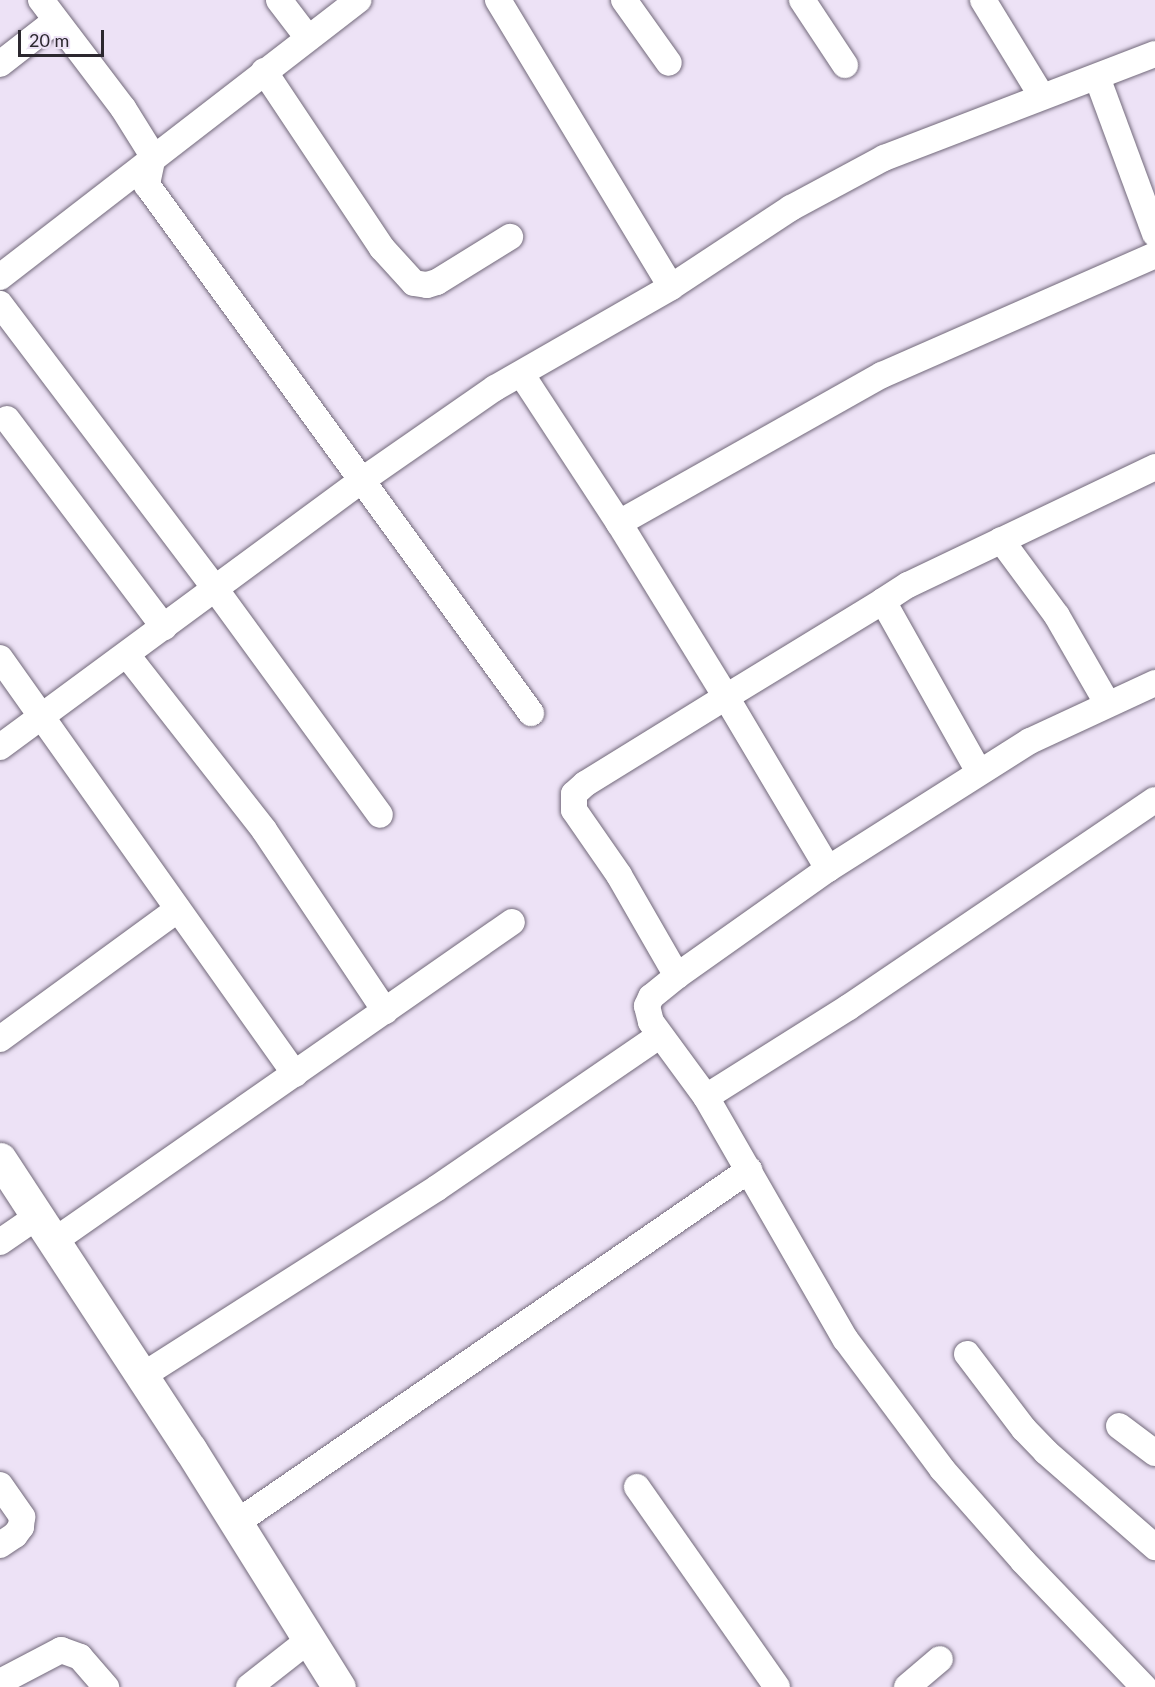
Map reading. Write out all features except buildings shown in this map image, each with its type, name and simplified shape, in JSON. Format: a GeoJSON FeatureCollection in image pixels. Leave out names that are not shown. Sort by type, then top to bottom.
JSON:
{"type":"FeatureCollection","features":[{"type":"Feature","properties":{"kind":"street"},"geometry":{"type":"LineString","coordinates":[[41,0],[123,108],[153,156],[147,185],[531,713]]}},
{"type":"Feature","properties":{"kind":"street"},"geometry":{"type":"LineString","coordinates":[[279,0],[308,38]]}},
{"type":"Feature","properties":{"kind":"street"},"geometry":{"type":"LineString","coordinates":[[0,277],[153,156],[358,0]]}},
{"type":"Feature","properties":{"kind":"street"},"geometry":{"type":"LineString","coordinates":[[498,0],[671,287]]}},
{"type":"Feature","properties":{"kind":"street"},"geometry":{"type":"LineString","coordinates":[[624,0],[669,63]]}},
{"type":"Feature","properties":{"kind":"street"},"geometry":{"type":"LineString","coordinates":[[802,0],[845,65]]}},
{"type":"Feature","properties":{"kind":"street"},"geometry":{"type":"LineString","coordinates":[[983,0],[1041,95]]}},
{"type":"Feature","properties":{"kind":"street"},"geometry":{"type":"LineString","coordinates":[[0,63],[55,21]]}},
{"type":"Feature","properties":{"kind":"street"},"geometry":{"type":"LineString","coordinates":[[0,747],[361,481],[495,388],[522,375],[671,287],[828,186],[884,158],[1041,95],[1098,77],[1155,54]]}},
{"type":"Feature","properties":{"kind":"street"},"geometry":{"type":"LineString","coordinates":[[264,71],[382,248],[414,283],[427,285],[437,282],[510,237]]}},
{"type":"Feature","properties":{"kind":"street"},"geometry":{"type":"LineString","coordinates":[[1098,77],[1155,234]]}},
{"type":"Feature","properties":{"kind":"street"},"geometry":{"type":"LineString","coordinates":[[619,523],[882,375],[1155,255]]}},
{"type":"Feature","properties":{"kind":"street"},"geometry":{"type":"LineString","coordinates":[[0,304],[216,590],[380,815]]}},
{"type":"Feature","properties":{"kind":"street"},"geometry":{"type":"LineString","coordinates":[[522,375],[619,523],[828,869]]}},
{"type":"Feature","properties":{"kind":"street"},"geometry":{"type":"LineString","coordinates":[[7,419],[164,627]]}},
{"type":"Feature","properties":{"kind":"street"},"geometry":{"type":"LineString","coordinates":[[677,976],[619,875],[574,810],[574,794],[585,784],[908,585],[1155,467]]}},
{"type":"Feature","properties":{"kind":"street"},"geometry":{"type":"LineString","coordinates":[[1001,540],[1057,616],[1107,703]]}},
{"type":"Feature","properties":{"kind":"street"},"geometry":{"type":"LineString","coordinates":[[883,601],[979,772]]}},
{"type":"Feature","properties":{"kind":"street"},"geometry":{"type":"LineString","coordinates":[[127,655],[264,830],[385,1011]]}},
{"type":"Feature","properties":{"kind":"street"},"geometry":{"type":"LineString","coordinates":[[0,658],[295,1074]]}},
{"type":"Feature","properties":{"kind":"street"},"geometry":{"type":"LineString","coordinates":[[1144,1687],[1023,1561],[942,1469],[846,1340],[706,1097],[659,1036],[648,1014],[647,1006],[658,988],[828,869],[979,772],[1030,741],[1155,682]]}},
{"type":"Feature","properties":{"kind":"street"},"geometry":{"type":"LineString","coordinates":[[706,1097],[849,1007],[1155,800]]}},
{"type":"Feature","properties":{"kind":"street"},"geometry":{"type":"LineString","coordinates":[[0,1038],[177,909]]}},
{"type":"Feature","properties":{"kind":"street"},"geometry":{"type":"LineString","coordinates":[[0,1242],[46,1229],[295,1074],[512,922]]}},
{"type":"Feature","properties":{"kind":"street"},"geometry":{"type":"LineString","coordinates":[[142,1376],[437,1188],[659,1036]]}},
{"type":"Feature","properties":{"kind":"street"},"geometry":{"type":"LineString","coordinates":[[0,1159],[142,1376],[339,1687]]}},
{"type":"Feature","properties":{"kind":"street"},"geometry":{"type":"LineString","coordinates":[[236,1523],[749,1170]]}},
{"type":"Feature","properties":{"kind":"street"},"geometry":{"type":"LineString","coordinates":[[967,1354],[1024,1429],[1046,1452],[1155,1547]]}},
{"type":"Feature","properties":{"kind":"street"},"geometry":{"type":"LineString","coordinates":[[1119,1426],[1155,1453]]}},
{"type":"Feature","properties":{"kind":"street"},"geometry":{"type":"LineString","coordinates":[[0,1485],[22,1517],[21,1527],[15,1535],[0,1545]]}},
{"type":"Feature","properties":{"kind":"street"},"geometry":{"type":"LineString","coordinates":[[637,1487],[777,1687]]}},
{"type":"Feature","properties":{"kind":"street"},"geometry":{"type":"LineString","coordinates":[[249,1687],[309,1640]]}},
{"type":"Feature","properties":{"kind":"street"},"geometry":{"type":"LineString","coordinates":[[0,1682],[61,1650],[80,1657],[106,1687]]}},
{"type":"Feature","properties":{"kind":"street"},"geometry":{"type":"LineString","coordinates":[[908,1687],[940,1659]]}}]}
